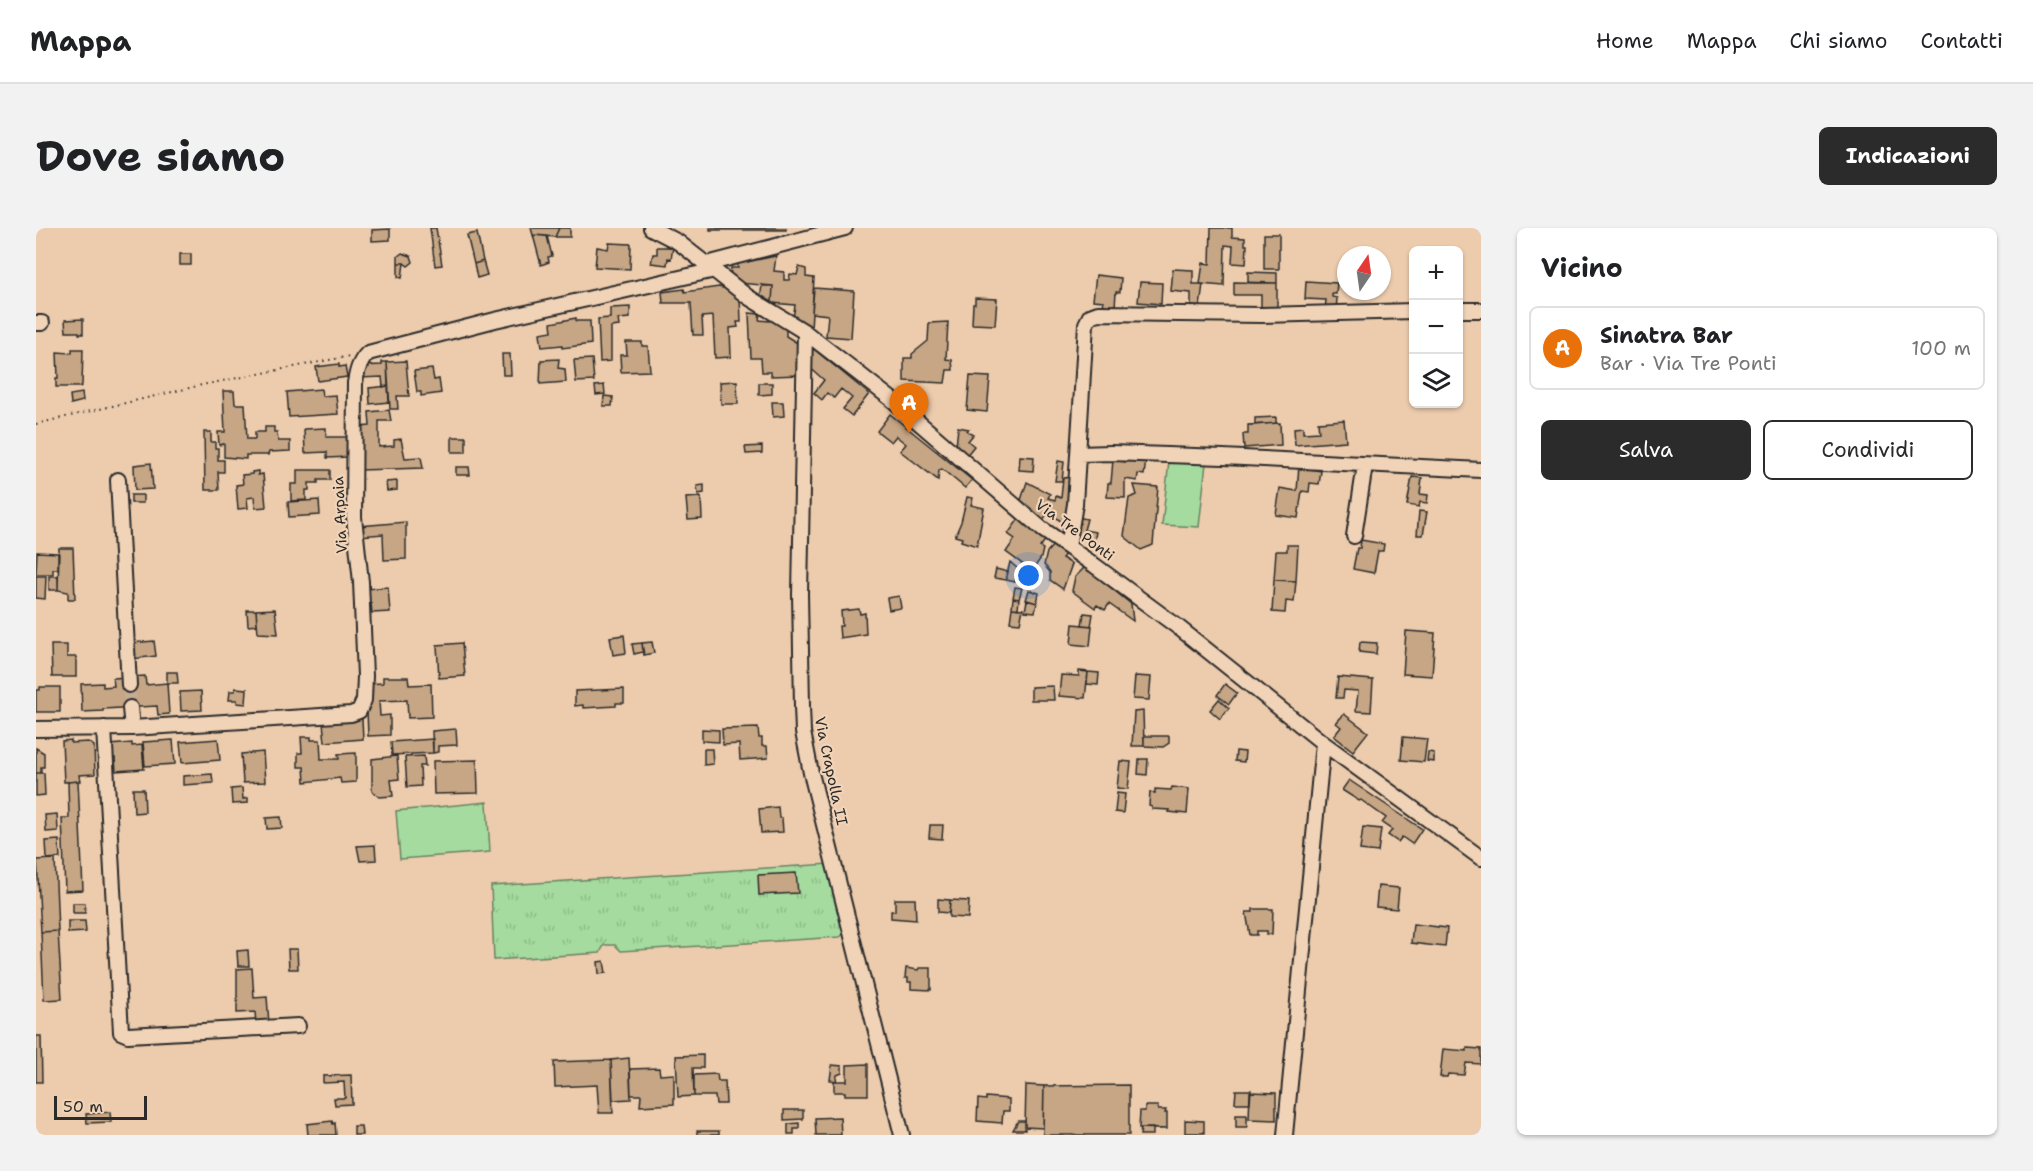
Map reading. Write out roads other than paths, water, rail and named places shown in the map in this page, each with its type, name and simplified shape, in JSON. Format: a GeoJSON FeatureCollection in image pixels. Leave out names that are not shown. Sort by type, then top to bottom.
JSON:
{"type":"FeatureCollection","features":[{"type":"Feature","properties":{"kind":"street","name":"Via Tre Ponti"},"geometry":{"type":"LineString","coordinates":[[651,228],[678,242],[748,297],[805,332],[895,402],[1042,529],[1178,627],[1323,744],[1481,858]]}},
{"type":"Feature","properties":{"kind":"street"},"geometry":{"type":"LineString","coordinates":[[711,267],[845,228]]}},
{"type":"Feature","properties":{"kind":"street","name":"Via Arpaia"},"geometry":{"type":"LineString","coordinates":[[36,729],[132,728],[351,714],[359,711],[364,700],[365,676],[361,582],[354,517],[355,383],[362,359],[368,353],[711,267]]}},
{"type":"Feature","properties":{"kind":"street"},"geometry":{"type":"LineString","coordinates":[[1463,310],[1481,310]]}},
{"type":"Feature","properties":{"kind":"street"},"geometry":{"type":"LineString","coordinates":[[1068,547],[1075,504],[1079,454],[1082,364],[1086,324],[1090,316],[1098,313],[1262,315],[1409,311]]}},
{"type":"Feature","properties":{"kind":"street","name":"Via Crapolla II"},"geometry":{"type":"LineString","coordinates":[[805,332],[800,594],[803,732],[811,773],[902,1135]]}},
{"type":"Feature","properties":{"kind":"street"},"geometry":{"type":"LineString","coordinates":[[1079,454],[1190,456],[1481,470]]}},
{"type":"Feature","properties":{"kind":"street"},"geometry":{"type":"LineString","coordinates":[[1354,536],[1365,465]]}},
{"type":"Feature","properties":{"kind":"street"},"geometry":{"type":"LineString","coordinates":[[118,480],[129,685]]}},
{"type":"Feature","properties":{"kind":"street"},"geometry":{"type":"LineString","coordinates":[[130,708],[132,728]]}},
{"type":"Feature","properties":{"kind":"street"},"geometry":{"type":"LineString","coordinates":[[104,728],[121,1032],[128,1035],[298,1026]]}},
{"type":"Feature","properties":{"kind":"street"},"geometry":{"type":"LineString","coordinates":[[1285,1135],[1323,744]]}},
{"type":"Feature","properties":{"kind":"tunnel"},"geometry":{"type":"LineString","coordinates":[[129,685],[130,708]]}},
{"type":"Feature","properties":{"kind":"place","name":"Sinatra Bar"},"geometry":{"type":"Point","coordinates":[909,433]}}]}
